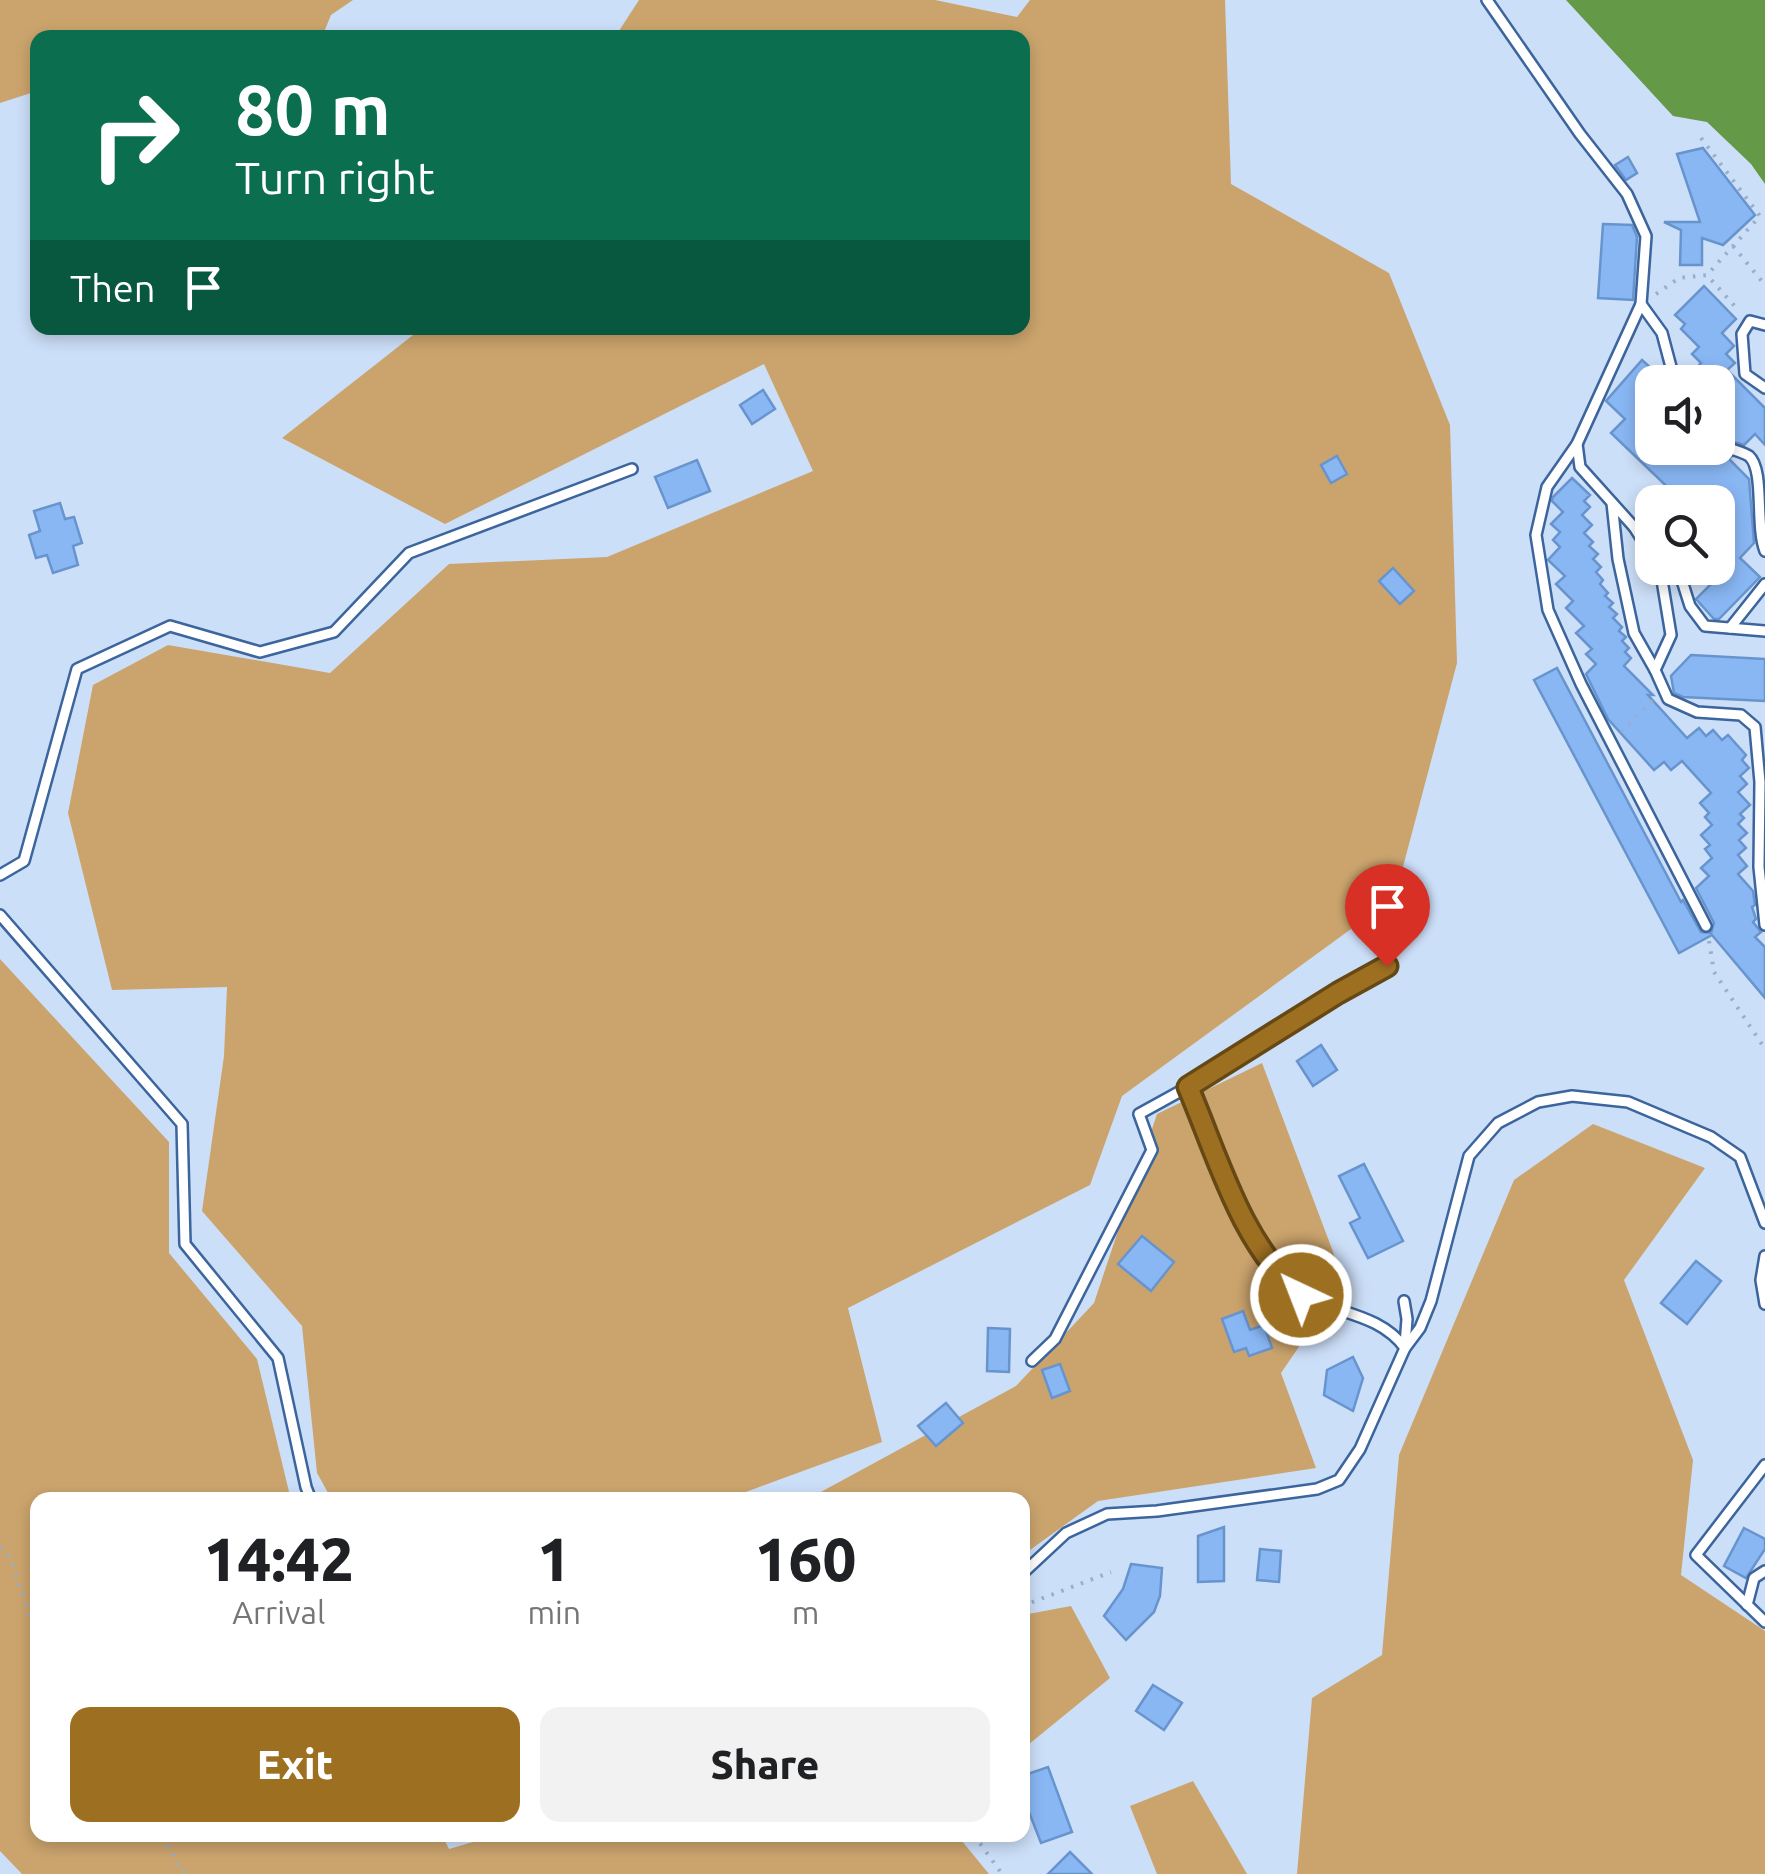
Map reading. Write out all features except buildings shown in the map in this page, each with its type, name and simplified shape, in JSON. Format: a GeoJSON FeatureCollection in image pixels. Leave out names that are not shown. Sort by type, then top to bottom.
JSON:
{"type":"FeatureCollection","features":[{"type":"Feature","properties":{"kind":"lane"},"geometry":{"type":"LineString","coordinates":[[1487,0],[1580,134],[1627,194],[1646,236],[1642,304],[1577,444],[1548,487],[1536,535],[1548,610],[1706,926]]}},
{"type":"Feature","properties":{"kind":"lane"},"geometry":{"type":"LineString","coordinates":[[1642,304],[1662,333],[1671,365]]}},
{"type":"Feature","properties":{"kind":"lane"},"geometry":{"type":"LineString","coordinates":[[1765,325],[1750,321],[1742,334],[1745,374],[1765,388]]}},
{"type":"Feature","properties":{"kind":"lane"},"geometry":{"type":"LineString","coordinates":[[1577,444],[1580,467],[1634,528]]}},
{"type":"Feature","properties":{"kind":"lane"},"geometry":{"type":"LineString","coordinates":[[1735,450],[1750,456],[1760,471],[1758,516],[1765,551]]}},
{"type":"Feature","properties":{"kind":"lane"},"geometry":{"type":"LineString","coordinates":[[0,874],[24,861],[77,669],[170,626],[260,652],[334,632],[409,553],[632,469]]}},
{"type":"Feature","properties":{"kind":"lane"},"geometry":{"type":"LineString","coordinates":[[1612,503],[1618,559],[1634,633],[1668,699],[1697,712],[1740,715],[1755,727],[1760,782],[1759,867],[1765,925]]}},
{"type":"Feature","properties":{"kind":"lane"},"geometry":{"type":"LineString","coordinates":[[1730,628],[1765,584]]}},
{"type":"Feature","properties":{"kind":"lane"},"geometry":{"type":"LineString","coordinates":[[1655,670],[1671,635],[1663,585]]}},
{"type":"Feature","properties":{"kind":"lane"},"geometry":{"type":"LineString","coordinates":[[1683,585],[1690,606],[1706,626],[1765,631]]}},
{"type":"Feature","properties":{"kind":"lane"},"geometry":{"type":"LineString","coordinates":[[0,914],[182,1124],[185,1244],[278,1358],[308,1492]]}},
{"type":"Feature","properties":{"kind":"lane"},"geometry":{"type":"LineString","coordinates":[[1032,1361],[1055,1339],[1152,1150],[1139,1114],[1387,966]]}},
{"type":"Feature","properties":{"kind":"lane"},"geometry":{"type":"LineString","coordinates":[[1188,1087],[1245,1222],[1277,1275],[1301,1295],[1394,1332],[1405,1348]]}},
{"type":"Feature","properties":{"kind":"lane"},"geometry":{"type":"LineString","coordinates":[[1030,1567],[1066,1533],[1107,1514],[1318,1489],[1338,1480],[1360,1450],[1405,1348],[1420,1328],[1431,1301],[1469,1156],[1498,1123],[1538,1102],[1572,1096],[1628,1102],[1710,1137],[1740,1157],[1765,1223]]}},
{"type":"Feature","properties":{"kind":"lane"},"geometry":{"type":"LineString","coordinates":[[1765,1256],[1761,1280],[1765,1304]]}},
{"type":"Feature","properties":{"kind":"lane"},"geometry":{"type":"LineString","coordinates":[[1404,1301],[1405,1348]]}},
{"type":"Feature","properties":{"kind":"lane"},"geometry":{"type":"LineString","coordinates":[[1765,1465],[1696,1555],[1765,1622]]}},
{"type":"Feature","properties":{"kind":"lane"},"geometry":{"type":"LineString","coordinates":[[1747,1606],[1754,1578],[1765,1571]]}},
{"type":"Feature","properties":{"kind":"path"},"geometry":{"type":"LineString","coordinates":[[1642,304],[1679,278],[1707,275],[1760,216],[1701,138]]}},
{"type":"Feature","properties":{"kind":"path"},"geometry":{"type":"LineString","coordinates":[[1732,246],[1765,285]]}},
{"type":"Feature","properties":{"kind":"path"},"geometry":{"type":"LineString","coordinates":[[1707,275],[1724,298],[1750,321]]}},
{"type":"Feature","properties":{"kind":"path"},"geometry":{"type":"LineString","coordinates":[[1611,742],[1664,689]]}},
{"type":"Feature","properties":{"kind":"path"},"geometry":{"type":"LineString","coordinates":[[1706,926],[1714,972],[1765,1050]]}},
{"type":"Feature","properties":{"kind":"path"},"geometry":{"type":"LineString","coordinates":[[0,1548],[12,1560],[30,1616]]}},
{"type":"Feature","properties":{"kind":"path"},"geometry":{"type":"LineString","coordinates":[[1030,1603],[1111,1572]]}},
{"type":"Feature","properties":{"kind":"path"},"geometry":{"type":"LineString","coordinates":[[166,1842],[180,1870],[190,1874]]}},
{"type":"Feature","properties":{"kind":"path"},"geometry":{"type":"LineString","coordinates":[[979,1842],[1002,1874]]}},
{"type":"Feature","properties":{"kind":"shaded area"},"geometry":{"type":"Polygon","coordinates":[[[0,0],[353,0],[331,15],[325,30],[30,30],[30,93],[0,103],[0,0]]]}},
{"type":"Feature","properties":{"kind":"shaded area"},"geometry":{"type":"Polygon","coordinates":[[[639,0],[935,0],[1017,17],[1030,0],[1225,0],[1231,184],[1389,273],[1450,425],[1457,663],[1395,897],[1122,1096],[1090,1185],[848,1308],[882,1442],[746,1492],[328,1492],[317,1473],[302,1326],[202,1211],[224,1056],[227,987],[112,990],[68,813],[93,685],[168,645],[330,673],[449,564],[607,557],[813,471],[764,364],[445,524],[282,438],[413,335],[1030,335],[1030,30],[620,30],[639,0]]]}},
{"type":"Feature","properties":{"kind":"shaded area"},"geometry":{"type":"Polygon","coordinates":[[[1566,0],[1765,0],[1765,184],[1751,164],[1707,122],[1673,116],[1566,0]]]}},
{"type":"Feature","properties":{"kind":"shaded area"},"geometry":{"type":"Polygon","coordinates":[[[0,959],[169,1142],[169,1253],[257,1359],[289,1492],[30,1492],[30,1842],[446,1842],[449,1849],[473,1842],[963,1842],[989,1874],[22,1874],[0,1851],[0,959]]]}},
{"type":"Feature","properties":{"kind":"shaded area"},"geometry":{"type":"Polygon","coordinates":[[[1262,1063],[1344,1281],[1281,1373],[1316,1468],[1098,1501],[1030,1550],[1030,1492],[821,1492],[1016,1386],[1094,1303],[1157,1114],[1262,1063]]]}},
{"type":"Feature","properties":{"kind":"shaded area"},"geometry":{"type":"Polygon","coordinates":[[[1593,1124],[1705,1168],[1624,1280],[1693,1460],[1681,1575],[1765,1631],[1765,1874],[1297,1874],[1312,1698],[1382,1655],[1399,1455],[1514,1180],[1593,1124]]]}},
{"type":"Feature","properties":{"kind":"shaded area"},"geometry":{"type":"Polygon","coordinates":[[[1071,1606],[1110,1678],[1030,1743],[1030,1614],[1071,1606]]]}},
{"type":"Feature","properties":{"kind":"shaded area"},"geometry":{"type":"Polygon","coordinates":[[[1193,1781],[1247,1874],[1157,1874],[1130,1806],[1193,1781]]]}},
{"type":"Feature","properties":{"kind":"route"},"geometry":{"type":"LineString","coordinates":[[1301,1295],[1277,1275],[1245,1222],[1188,1087],[1387,966]]}}]}
